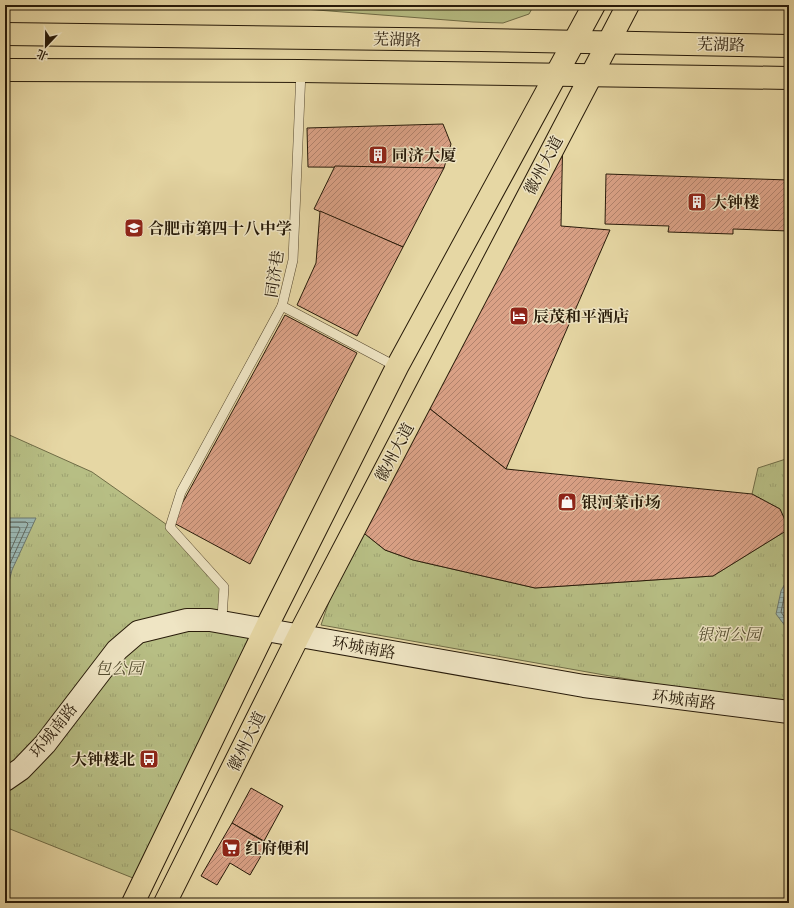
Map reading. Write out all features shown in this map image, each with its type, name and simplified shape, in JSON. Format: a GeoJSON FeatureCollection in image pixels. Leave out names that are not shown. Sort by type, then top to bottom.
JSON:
{"type":"FeatureCollection","features":[{"type":"Feature","properties":{"kind":"main road","name":"徽州大道"},"geometry":{"type":"LineString","coordinates":[[133,903],[265,630],[397,367],[594,5]]}},
{"type":"Feature","properties":{"kind":"main road","name":"徽州大道"},"geometry":{"type":"LineString","coordinates":[[165,903],[298,635],[628,5]]}},
{"type":"Feature","properties":{"kind":"main road","name":"芜湖路"},"geometry":{"type":"LineString","coordinates":[[5,34],[574,41],[789,46]]}},
{"type":"Feature","properties":{"kind":"main road","name":"芜湖路"},"geometry":{"type":"LineString","coordinates":[[5,70],[301,71],[789,78]]}},
{"type":"Feature","properties":{"kind":"street","name":"环城南路"},"geometry":{"type":"LineString","coordinates":[[5,780],[21,769],[45,744],[117,650],[138,632],[187,620],[210,620],[584,686],[789,712]]}},
{"type":"Feature","properties":{"kind":"lane","name":"同济巷"},"geometry":{"type":"LineString","coordinates":[[301,71],[293,260],[282,306],[397,367]]}},
{"type":"Feature","properties":{"kind":"lane"},"geometry":{"type":"LineString","coordinates":[[222,618],[224,587],[170,527],[181,492],[282,306]]}},
{"type":"Feature","properties":{"kind":"green space"},"geometry":{"type":"Polygon","coordinates":[[[304,5],[534,5],[529,14],[503,23],[304,9],[304,5]]]}},
{"type":"Feature","properties":{"kind":"green space","name":"包公园"},"geometry":{"type":"Polygon","coordinates":[[[5,433],[92,472],[170,527],[224,587],[222,618],[268,624],[143,882],[5,827],[5,433]]]}},
{"type":"Feature","properties":{"kind":"green space"},"geometry":{"type":"Polygon","coordinates":[[[789,458],[789,528],[780,509],[752,494],[758,468],[789,458]]]}},
{"type":"Feature","properties":{"kind":"green space","name":"银河公园"},"geometry":{"type":"Polygon","coordinates":[[[355,526],[385,550],[413,560],[535,588],[713,576],[789,529],[789,704],[661,685],[321,625],[355,526]]]}},
{"type":"Feature","properties":{"kind":"water"},"geometry":{"type":"Polygon","coordinates":[[[5,518],[36,518],[12,570],[5,597],[5,518]]]}},
{"type":"Feature","properties":{"kind":"water"},"geometry":{"type":"Polygon","coordinates":[[[789,576],[789,631],[776,614],[781,591],[789,576]]]}},
{"type":"Feature","properties":{"kind":"building","name":"同济大厦"},"geometry":{"type":"Polygon","coordinates":[[[443,124],[451,144],[444,168],[308,167],[307,128],[443,124]]]}},
{"type":"Feature","properties":{"kind":"building","name":"辰茂和平酒店"},"geometry":{"type":"Polygon","coordinates":[[[563,128],[561,226],[610,230],[506,469],[420,401],[563,128]]]}},
{"type":"Feature","properties":{"kind":"building"},"geometry":{"type":"Polygon","coordinates":[[[335,166],[444,168],[403,247],[314,209],[335,166]]]}},
{"type":"Feature","properties":{"kind":"building","name":"大钟楼"},"geometry":{"type":"Polygon","coordinates":[[[606,174],[789,180],[789,231],[733,229],[733,234],[668,232],[669,226],[605,224],[606,174]]]}},
{"type":"Feature","properties":{"kind":"building"},"geometry":{"type":"Polygon","coordinates":[[[320,211],[403,247],[357,336],[297,305],[316,263],[320,211]]]}},
{"type":"Feature","properties":{"kind":"building"},"geometry":{"type":"Polygon","coordinates":[[[285,315],[357,353],[250,564],[172,522],[285,315]]]}},
{"type":"Feature","properties":{"kind":"building","name":"银河菜市场"},"geometry":{"type":"Polygon","coordinates":[[[420,401],[506,469],[752,494],[780,509],[789,529],[713,576],[535,588],[413,560],[385,550],[355,526],[420,401]]]}},
{"type":"Feature","properties":{"kind":"building"},"geometry":{"type":"Polygon","coordinates":[[[251,788],[283,806],[264,841],[232,823],[251,788]]]}},
{"type":"Feature","properties":{"kind":"building"},"geometry":{"type":"Polygon","coordinates":[[[232,823],[268,844],[250,875],[230,863],[217,885],[201,876],[232,823]]]}},
{"type":"Feature","properties":{"kind":"place","name":"同济大厦"},"geometry":{"type":"Point","coordinates":[378,155]}},
{"type":"Feature","properties":{"kind":"place","name":"大钟楼"},"geometry":{"type":"Point","coordinates":[697,202]}},
{"type":"Feature","properties":{"kind":"place","name":"合肥市第四十八中学"},"geometry":{"type":"Point","coordinates":[134,228]}},
{"type":"Feature","properties":{"kind":"place","name":"辰茂和平酒店"},"geometry":{"type":"Point","coordinates":[519,316]}},
{"type":"Feature","properties":{"kind":"place","name":"银河菜市场"},"geometry":{"type":"Point","coordinates":[567,502]}},
{"type":"Feature","properties":{"kind":"place","name":"大钟楼北"},"geometry":{"type":"Point","coordinates":[149,759]}},
{"type":"Feature","properties":{"kind":"place","name":"红府便利"},"geometry":{"type":"Point","coordinates":[231,848]}}]}
